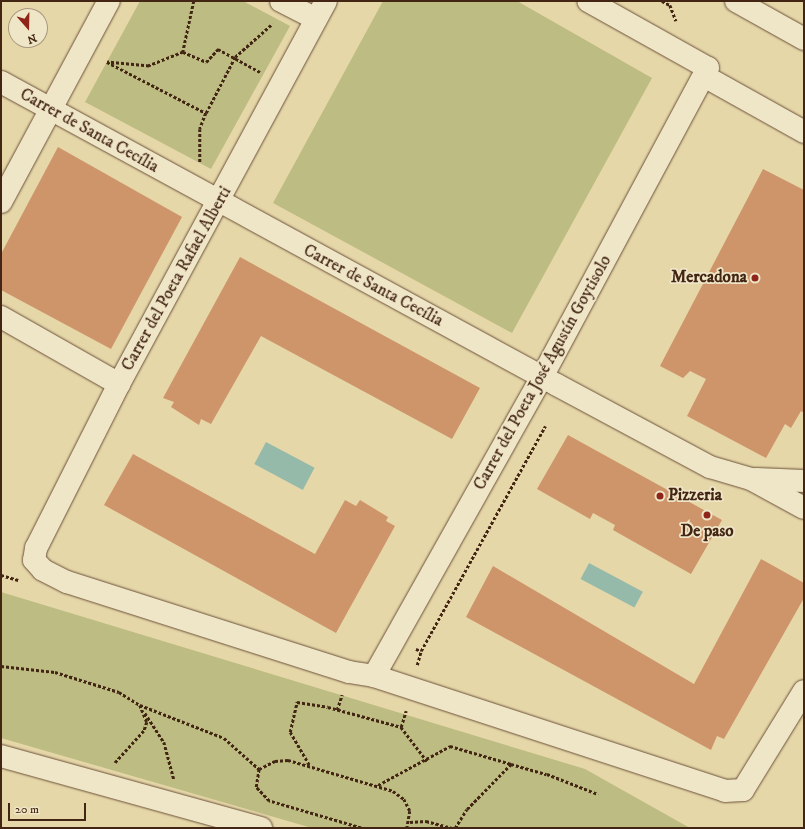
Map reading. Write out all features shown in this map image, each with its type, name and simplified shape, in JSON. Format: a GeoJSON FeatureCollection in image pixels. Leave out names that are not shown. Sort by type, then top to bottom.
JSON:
{"type":"FeatureCollection","features":[{"type":"Feature","properties":{"kind":"street"},"geometry":{"type":"LineString","coordinates":[[1,202],[109,1]]}},
{"type":"Feature","properties":{"kind":"street"},"geometry":{"type":"LineString","coordinates":[[588,1],[804,132]]}},
{"type":"Feature","properties":{"kind":"street"},"geometry":{"type":"LineString","coordinates":[[736,1],[804,39]]}},
{"type":"Feature","properties":{"kind":"street"},"geometry":{"type":"LineString","coordinates":[[279,10],[321,10]]}},
{"type":"Feature","properties":{"kind":"street","name":"Carrer del Poeta Rafael Alberti"},"geometry":{"type":"LineString","coordinates":[[321,10],[219,203],[119,384],[36,548],[34,560],[43,570],[67,582],[349,672],[374,676]]}},
{"type":"Feature","properties":{"kind":"street","name":"Carrer del Poeta José Agustín Goytisolo"},"geometry":{"type":"LineString","coordinates":[[374,676],[542,377],[706,72]]}},
{"type":"Feature","properties":{"kind":"street","name":"Carrer de Santa Cecília"},"geometry":{"type":"LineString","coordinates":[[1,82],[219,203],[710,467],[751,479]]}},
{"type":"Feature","properties":{"kind":"street"},"geometry":{"type":"LineString","coordinates":[[1,317],[119,384]]}},
{"type":"Feature","properties":{"kind":"street"},"geometry":{"type":"LineString","coordinates":[[751,479],[804,481]]}},
{"type":"Feature","properties":{"kind":"street"},"geometry":{"type":"LineString","coordinates":[[751,479],[804,508]]}},
{"type":"Feature","properties":{"kind":"street"},"geometry":{"type":"LineString","coordinates":[[374,676],[725,791],[743,790],[804,691]]}},
{"type":"Feature","properties":{"kind":"street"},"geometry":{"type":"LineString","coordinates":[[1,756],[261,828]]}},
{"type":"Feature","properties":{"kind":"path"},"geometry":{"type":"LineString","coordinates":[[183,52],[194,1]]}},
{"type":"Feature","properties":{"kind":"path"},"geometry":{"type":"LineString","coordinates":[[662,1],[674,13],[675,28]]}},
{"type":"Feature","properties":{"kind":"path"},"geometry":{"type":"LineString","coordinates":[[200,163],[200,129],[206,113],[235,57],[279,10]]}},
{"type":"Feature","properties":{"kind":"path"},"geometry":{"type":"LineString","coordinates":[[206,113],[107,62],[149,66],[183,52],[206,62],[218,49],[264,74]]}},
{"type":"Feature","properties":{"kind":"path"},"geometry":{"type":"LineString","coordinates":[[412,647],[420,651],[543,431],[547,418]]}},
{"type":"Feature","properties":{"kind":"path"},"geometry":{"type":"LineString","coordinates":[[1,666],[55,672],[119,692],[140,705],[224,738],[259,769]]}},
{"type":"Feature","properties":{"kind":"path"},"geometry":{"type":"LineString","coordinates":[[309,765],[290,732],[297,702],[328,707],[401,728],[427,760]]}},
{"type":"Feature","properties":{"kind":"path"},"geometry":{"type":"LineString","coordinates":[[140,705],[164,742],[178,805]]}},
{"type":"Feature","properties":{"kind":"path"},"geometry":{"type":"LineString","coordinates":[[94,782],[136,742],[147,722],[145,713]]}},
{"type":"Feature","properties":{"kind":"path"},"geometry":{"type":"LineString","coordinates":[[377,785],[427,760],[450,746],[547,774],[598,794]]}},
{"type":"Feature","properties":{"kind":"path"},"geometry":{"type":"LineString","coordinates":[[259,769],[275,761],[288,760],[377,785],[404,799],[410,811],[410,822],[407,828]]}},
{"type":"Feature","properties":{"kind":"path"},"geometry":{"type":"LineString","coordinates":[[455,828],[466,809],[511,764]]}},
{"type":"Feature","properties":{"kind":"path"},"geometry":{"type":"LineString","coordinates":[[259,769],[256,787],[269,801],[361,828]]}},
{"type":"Feature","properties":{"kind":"path"},"geometry":{"type":"LineString","coordinates":[[410,822],[426,821],[452,828]]}},
{"type":"Feature","properties":{"kind":"shaded area"},"geometry":{"type":"Polygon","coordinates":[[[140,1],[243,1],[290,26],[211,169],[85,102],[140,1]]]}},
{"type":"Feature","properties":{"kind":"shaded area"},"geometry":{"type":"Polygon","coordinates":[[[383,1],[517,1],[652,78],[512,333],[273,203],[383,1]]]}},
{"type":"Feature","properties":{"kind":"shaded area"},"geometry":{"type":"Polygon","coordinates":[[[266,442],[315,468],[303,490],[254,464],[266,442]]]}},
{"type":"Feature","properties":{"kind":"shaded area"},"geometry":{"type":"Polygon","coordinates":[[[589,563],[643,592],[634,608],[581,579],[589,563]]]}},
{"type":"Feature","properties":{"kind":"shaded area"},"geometry":{"type":"Polygon","coordinates":[[[1,592],[585,769],[690,828],[312,828],[1,738],[1,592]]]}},
{"type":"Feature","properties":{"kind":"building"},"geometry":{"type":"Polygon","coordinates":[[[58,147],[182,217],[111,349],[1,290],[1,254],[58,147]]]}},
{"type":"Feature","properties":{"kind":"building","name":"Mercadona"},"geometry":{"type":"Polygon","coordinates":[[[763,169],[804,190],[804,413],[801,411],[791,428],[785,424],[766,458],[687,416],[706,379],[690,371],[683,378],[660,366],[763,169]]]}},
{"type":"Feature","properties":{"kind":"building"},"geometry":{"type":"Polygon","coordinates":[[[240,257],[480,388],[452,439],[261,336],[211,424],[201,419],[199,425],[171,407],[174,402],[163,398],[240,257]]]}},
{"type":"Feature","properties":{"kind":"building"},"geometry":{"type":"Polygon","coordinates":[[[568,435],[722,520],[691,574],[613,530],[615,525],[593,513],[590,519],[537,489],[568,435]]]}},
{"type":"Feature","properties":{"kind":"building"},"geometry":{"type":"Polygon","coordinates":[[[133,454],[315,554],[345,500],[356,506],[360,500],[388,517],[386,521],[395,526],[336,633],[104,505],[133,454]]]}},
{"type":"Feature","properties":{"kind":"building"},"geometry":{"type":"Polygon","coordinates":[[[761,559],[804,583],[804,598],[724,739],[717,736],[711,750],[466,617],[493,566],[694,684],[761,559]]]}},
{"type":"Feature","properties":{"kind":"place","name":"Mercadona"},"geometry":{"type":"Point","coordinates":[755,278]}},
{"type":"Feature","properties":{"kind":"place","name":"Pizzeria"},"geometry":{"type":"Point","coordinates":[660,496]}},
{"type":"Feature","properties":{"kind":"place","name":"De paso"},"geometry":{"type":"Point","coordinates":[707,515]}}]}
